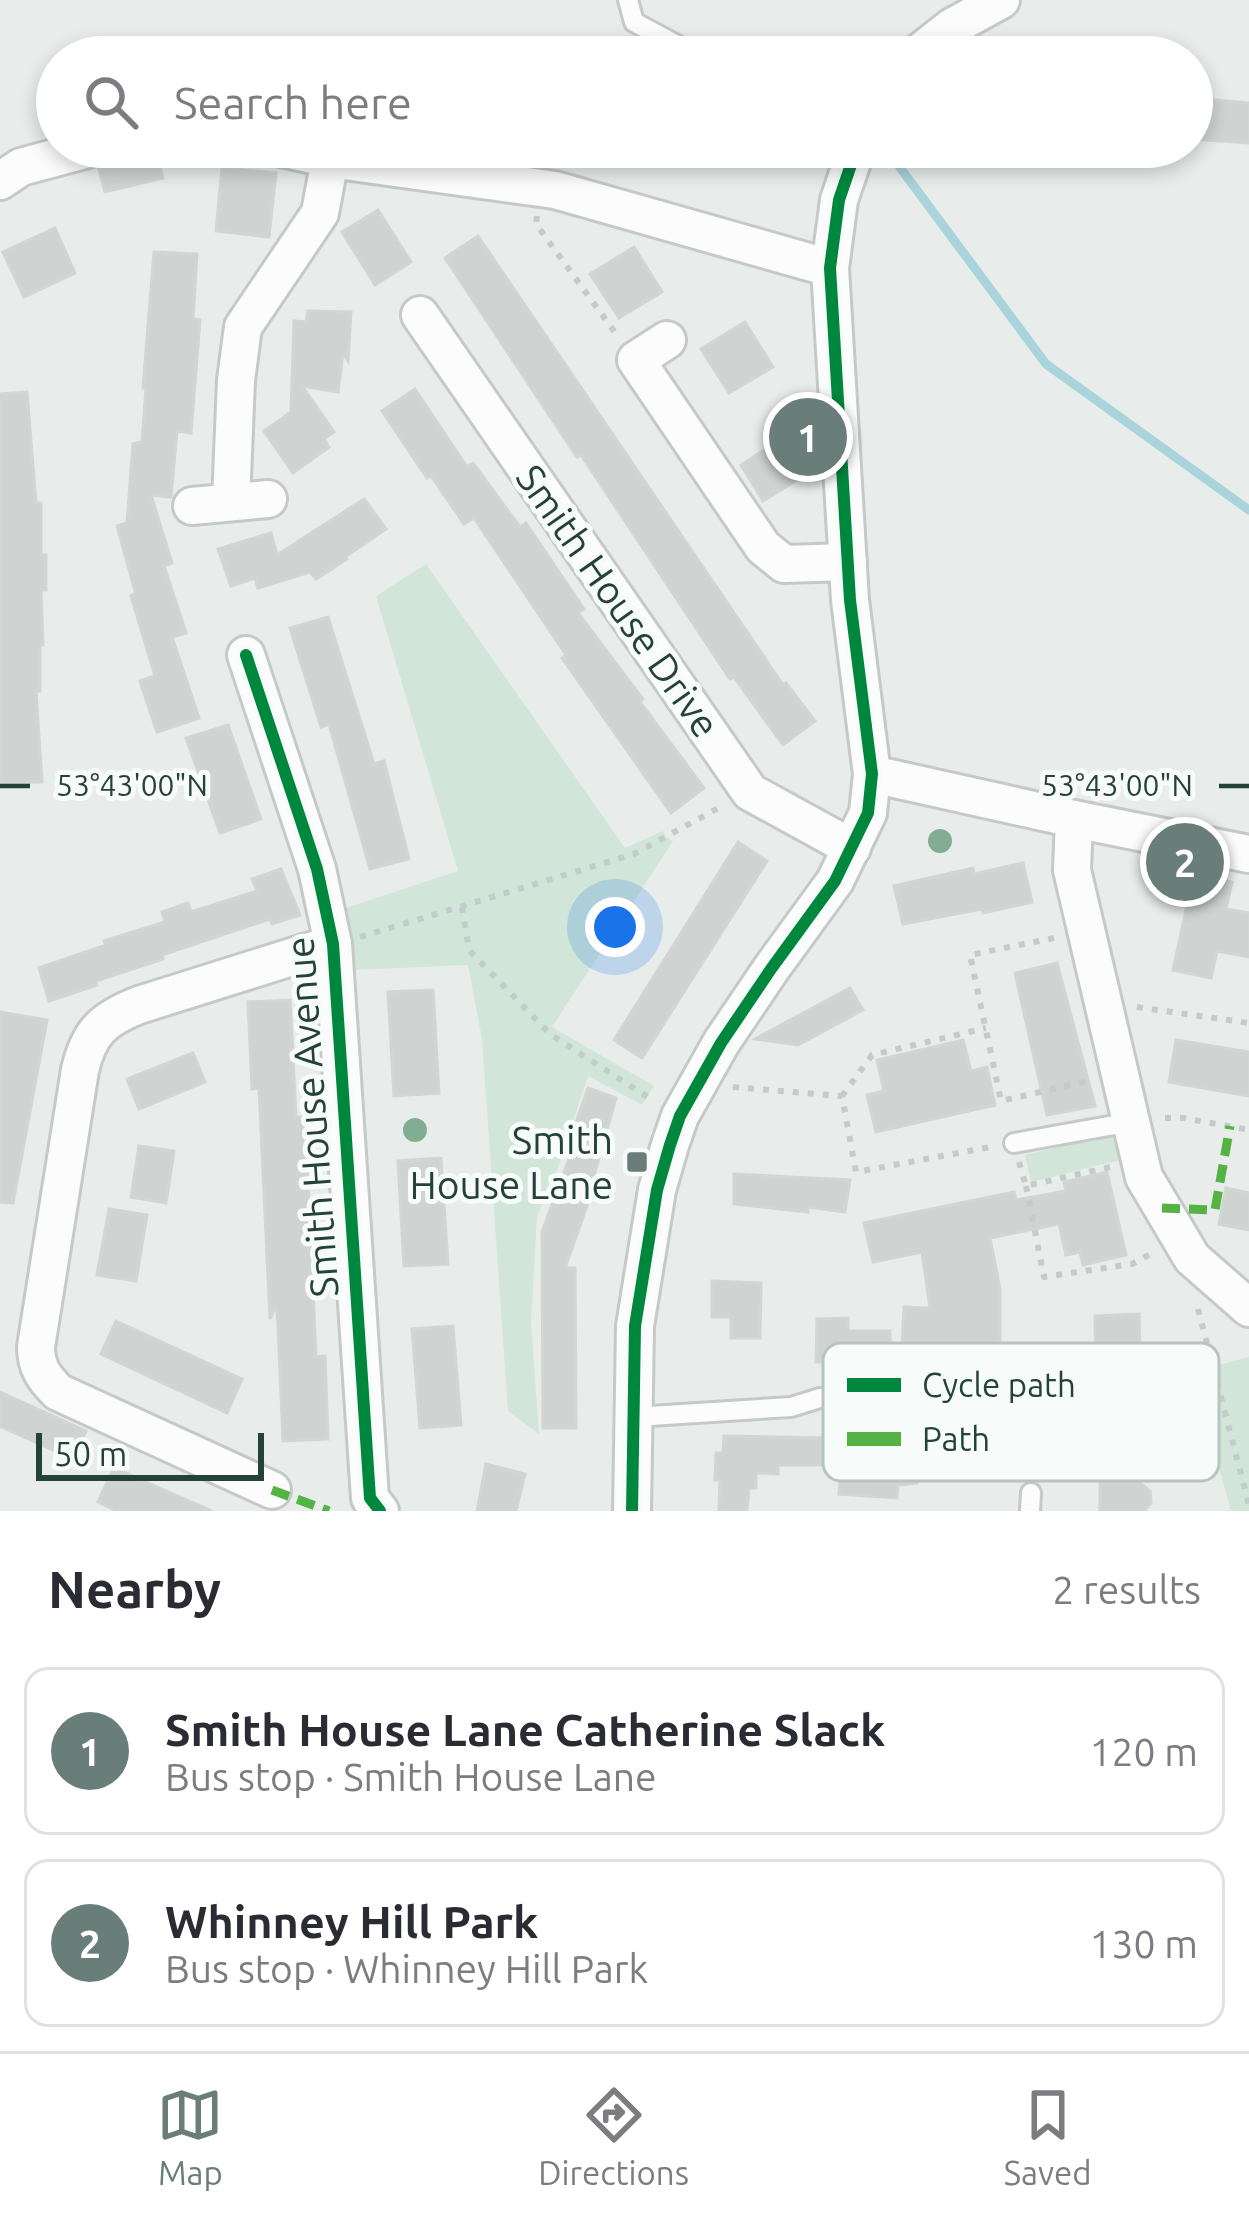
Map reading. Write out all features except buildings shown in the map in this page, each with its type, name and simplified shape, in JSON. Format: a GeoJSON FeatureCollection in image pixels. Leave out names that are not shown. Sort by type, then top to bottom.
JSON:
{"type":"FeatureCollection","features":[{"type":"Feature","properties":{"kind":"street"},"geometry":{"type":"LineString","coordinates":[[941,36],[1001,0]]}},
{"type":"Feature","properties":{"kind":"street"},"geometry":{"type":"LineString","coordinates":[[0,181],[36,163]]}},
{"type":"Feature","properties":{"kind":"street"},"geometry":{"type":"LineString","coordinates":[[231,502],[243,327],[320,213],[328,168]]}},
{"type":"Feature","properties":{"kind":"street"},"geometry":{"type":"LineString","coordinates":[[395,168],[555,190],[830,268]]}},
{"type":"Feature","properties":{"kind":"street"},"geometry":{"type":"LineString","coordinates":[[632,1511],[635,1326],[657,1190],[680,1116],[771,969],[835,881],[868,813],[872,774],[850,600],[830,268],[839,200],[849,168]]}},
{"type":"Feature","properties":{"kind":"street","name":"Smith House Drive"},"geometry":{"type":"LineString","coordinates":[[420,315],[750,792],[853,848]]}},
{"type":"Feature","properties":{"kind":"street"},"geometry":{"type":"LineString","coordinates":[[667,340],[636,360],[763,547],[784,564],[848,562]]}},
{"type":"Feature","properties":{"kind":"street"},"geometry":{"type":"LineString","coordinates":[[192,506],[268,499]]}},
{"type":"Feature","properties":{"kind":"street","name":"Smith House Avenue"},"geometry":{"type":"LineString","coordinates":[[246,655],[316,869],[334,944],[372,1507]]}},
{"type":"Feature","properties":{"kind":"street"},"geometry":{"type":"LineString","coordinates":[[872,774],[1249,854]]}},
{"type":"Feature","properties":{"kind":"street"},"geometry":{"type":"LineString","coordinates":[[1074,819],[1072,870],[1144,1177],[1185,1246],[1249,1308]]}},
{"type":"Feature","properties":{"kind":"street"},"geometry":{"type":"LineString","coordinates":[[272,1490],[58,1392],[36,1362],[36,1347],[80,1070],[86,1046],[98,1028],[117,1013],[334,944]]}},
{"type":"Feature","properties":{"kind":"lane"},"geometry":{"type":"LineString","coordinates":[[628,0],[634,22],[660,36]]}},
{"type":"Feature","properties":{"kind":"lane"},"geometry":{"type":"LineString","coordinates":[[1014,1143],[1131,1122]]}},
{"type":"Feature","properties":{"kind":"lane"},"geometry":{"type":"LineString","coordinates":[[634,1417],[791,1407],[823,1399]]}},
{"type":"Feature","properties":{"kind":"path"},"geometry":{"type":"LineString","coordinates":[[540,188],[536,224],[636,360]]}},
{"type":"Feature","properties":{"kind":"path"},"geometry":{"type":"LineString","coordinates":[[334,944],[634,854],[750,792]]}},
{"type":"Feature","properties":{"kind":"path"},"geometry":{"type":"LineString","coordinates":[[462,906],[469,950],[551,1035],[680,1116]]}},
{"type":"Feature","properties":{"kind":"path"},"geometry":{"type":"LineString","coordinates":[[1087,932],[970,955],[1001,1101],[1120,1074]]}},
{"type":"Feature","properties":{"kind":"path"},"geometry":{"type":"LineString","coordinates":[[1104,1004],[1249,1023]]}},
{"type":"Feature","properties":{"kind":"path"},"geometry":{"type":"LineString","coordinates":[[986,1028],[872,1055],[842,1096],[856,1172],[1014,1143]]}},
{"type":"Feature","properties":{"kind":"path"},"geometry":{"type":"LineString","coordinates":[[700,1080],[842,1096]]}},
{"type":"Feature","properties":{"kind":"path"},"geometry":{"type":"LineString","coordinates":[[1131,1122],[1184,1118],[1249,1130]]}},
{"type":"Feature","properties":{"kind":"path"},"geometry":{"type":"LineString","coordinates":[[1025,1186],[1044,1277],[1132,1264],[1185,1246],[1207,1343]]}},
{"type":"Feature","properties":{"kind":"path"},"geometry":{"type":"LineString","coordinates":[[1219,1389],[1249,1505]]}},
{"type":"Feature","properties":{"kind":"green space"},"geometry":{"type":"Polygon","coordinates":[[[426,564],[625,848],[663,831],[673,841],[552,1027],[654,1086],[642,1105],[588,1076],[537,1217],[531,1322],[539,1434],[508,1411],[482,1039],[468,965],[352,970],[340,910],[458,871],[376,596],[426,564]]]}},
{"type":"Feature","properties":{"kind":"green space"},"geometry":{"type":"Polygon","coordinates":[[[1117,1133],[1120,1160],[1031,1182],[1025,1155],[1117,1133]]]}},
{"type":"Feature","properties":{"kind":"green space"},"geometry":{"type":"Polygon","coordinates":[[[1249,1357],[1249,1511],[1231,1511],[1219,1468],[1219,1365],[1249,1357]]]}},
{"type":"Feature","properties":{"kind":"waterway"},"geometry":{"type":"LineString","coordinates":[[900,168],[1046,364],[1249,510]]}},
{"type":"Feature","properties":{"kind":"marked path"},"geometry":{"type":"LineString","coordinates":[[1162,1208],[1215,1210],[1230,1126]]}},
{"type":"Feature","properties":{"kind":"marked path"},"geometry":{"type":"LineString","coordinates":[[272,1490],[329,1511]]}},
{"type":"Feature","properties":{"kind":"cycle path"},"geometry":{"type":"LineString","coordinates":[[632,1511],[635,1326],[657,1190],[670,1145],[680,1116],[721,1043],[835,881],[868,813],[872,774],[850,600],[830,268],[839,200],[850,168]]}},
{"type":"Feature","properties":{"kind":"cycle path"},"geometry":{"type":"LineString","coordinates":[[246,655],[317,869],[333,944],[370,1498],[380,1511]]}},
{"type":"Feature","properties":{"kind":"place","name":"Smith House Lane Catherine Slack"},"geometry":{"type":"Point","coordinates":[808,437]}},
{"type":"Feature","properties":{"kind":"place","name":"Whinney Hill Park"},"geometry":{"type":"Point","coordinates":[1185,862]}},
{"type":"Feature","properties":{"kind":"place","name":"Smith House Lane"},"geometry":{"type":"Point","coordinates":[637,1162]}}]}
